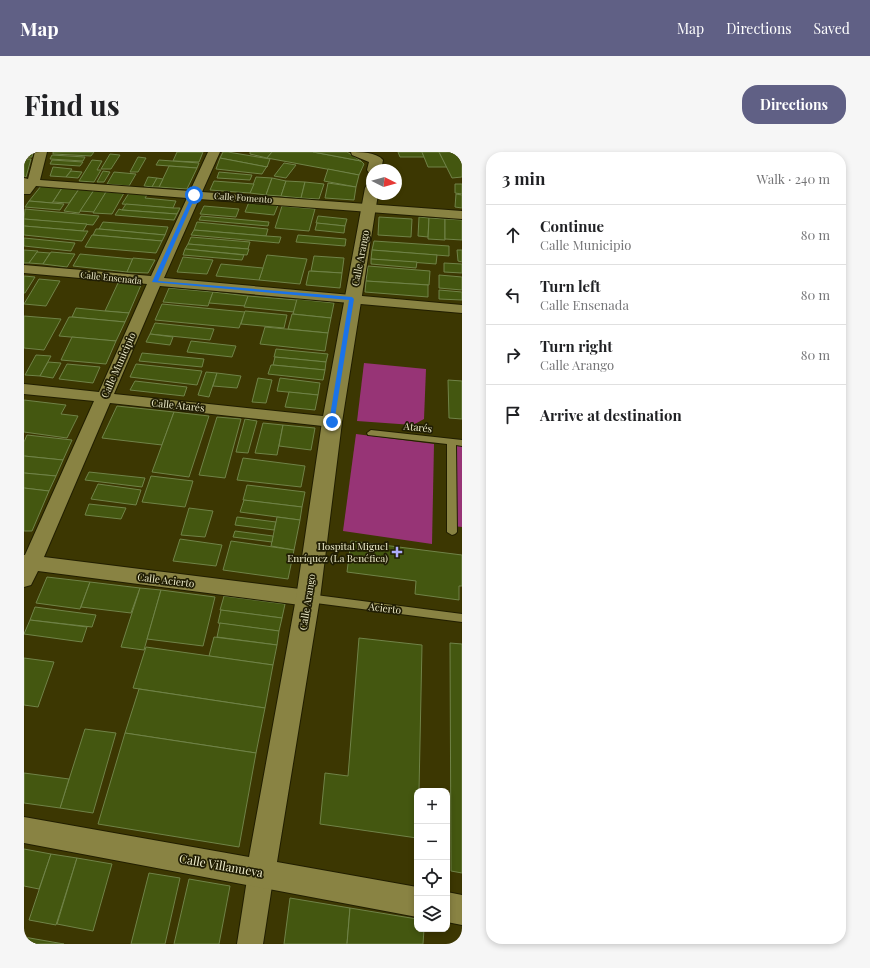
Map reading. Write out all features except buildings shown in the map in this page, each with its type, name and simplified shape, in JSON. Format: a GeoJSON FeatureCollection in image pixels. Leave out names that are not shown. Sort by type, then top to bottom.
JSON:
{"type":"FeatureCollection","features":[{"type":"Feature","properties":{"kind":"street"},"geometry":{"type":"LineString","coordinates":[[24,194],[41,152]]}},
{"type":"Feature","properties":{"kind":"street","name":"Calle Municipio"},"geometry":{"type":"LineString","coordinates":[[26,568],[214,152]]}},
{"type":"Feature","properties":{"kind":"street"},"geometry":{"type":"LineString","coordinates":[[356,152],[376,160],[375,164]]}},
{"type":"Feature","properties":{"kind":"street","name":"Calle Fomento"},"geometry":{"type":"LineString","coordinates":[[28,182],[194,195],[366,198]]}},
{"type":"Feature","properties":{"kind":"street","name":"Calle Arango"},"geometry":{"type":"LineString","coordinates":[[250,944],[308,598],[332,422],[352,299],[371,200]]}},
{"type":"Feature","properties":{"kind":"street","name":"Calle Fomento"},"geometry":{"type":"LineString","coordinates":[[382,200],[462,215]]}},
{"type":"Feature","properties":{"kind":"street","name":"Calle Ensenada"},"geometry":{"type":"LineString","coordinates":[[24,269],[462,309]]}},
{"type":"Feature","properties":{"kind":"street","name":"Calle Atarés"},"geometry":{"type":"LineString","coordinates":[[24,389],[332,422]]}},
{"type":"Feature","properties":{"kind":"street","name":"Calle Acierto"},"geometry":{"type":"LineString","coordinates":[[26,568],[308,598]]}},
{"type":"Feature","properties":{"kind":"street","name":"Calle Villanueva"},"geometry":{"type":"LineString","coordinates":[[24,830],[414,901]]}},
{"type":"Feature","properties":{"kind":"street"},"geometry":{"type":"LineString","coordinates":[[450,908],[462,910]]}},
{"type":"Feature","properties":{"kind":"lane","name":"Atarés"},"geometry":{"type":"LineString","coordinates":[[371,433],[462,443]]}},
{"type":"Feature","properties":{"kind":"lane"},"geometry":{"type":"LineString","coordinates":[[451,442],[452,532]]}},
{"type":"Feature","properties":{"kind":"lane","name":"Acierto"},"geometry":{"type":"LineString","coordinates":[[308,598],[462,618]]}},
{"type":"Feature","properties":{"kind":"shaded area"},"geometry":{"type":"Polygon","coordinates":[[[364,363],[426,369],[424,419],[413,425],[357,421],[364,363]]]}},
{"type":"Feature","properties":{"kind":"shaded area"},"geometry":{"type":"Polygon","coordinates":[[[356,434],[434,444],[432,544],[343,531],[356,434]]]}},
{"type":"Feature","properties":{"kind":"shaded area"},"geometry":{"type":"Polygon","coordinates":[[[454,444],[462,445],[462,527],[453,526],[454,444]]]}},
{"type":"Feature","properties":{"kind":"place","name":"Hospital Miguel Enríquez (La Benéfica)"},"geometry":{"type":"Point","coordinates":[397,552]}},
{"type":"Feature","properties":{"kind":"route"},"geometry":{"type":"LineString","coordinates":[[194,195],[155,282],[352,299],[332,422]]}}]}
